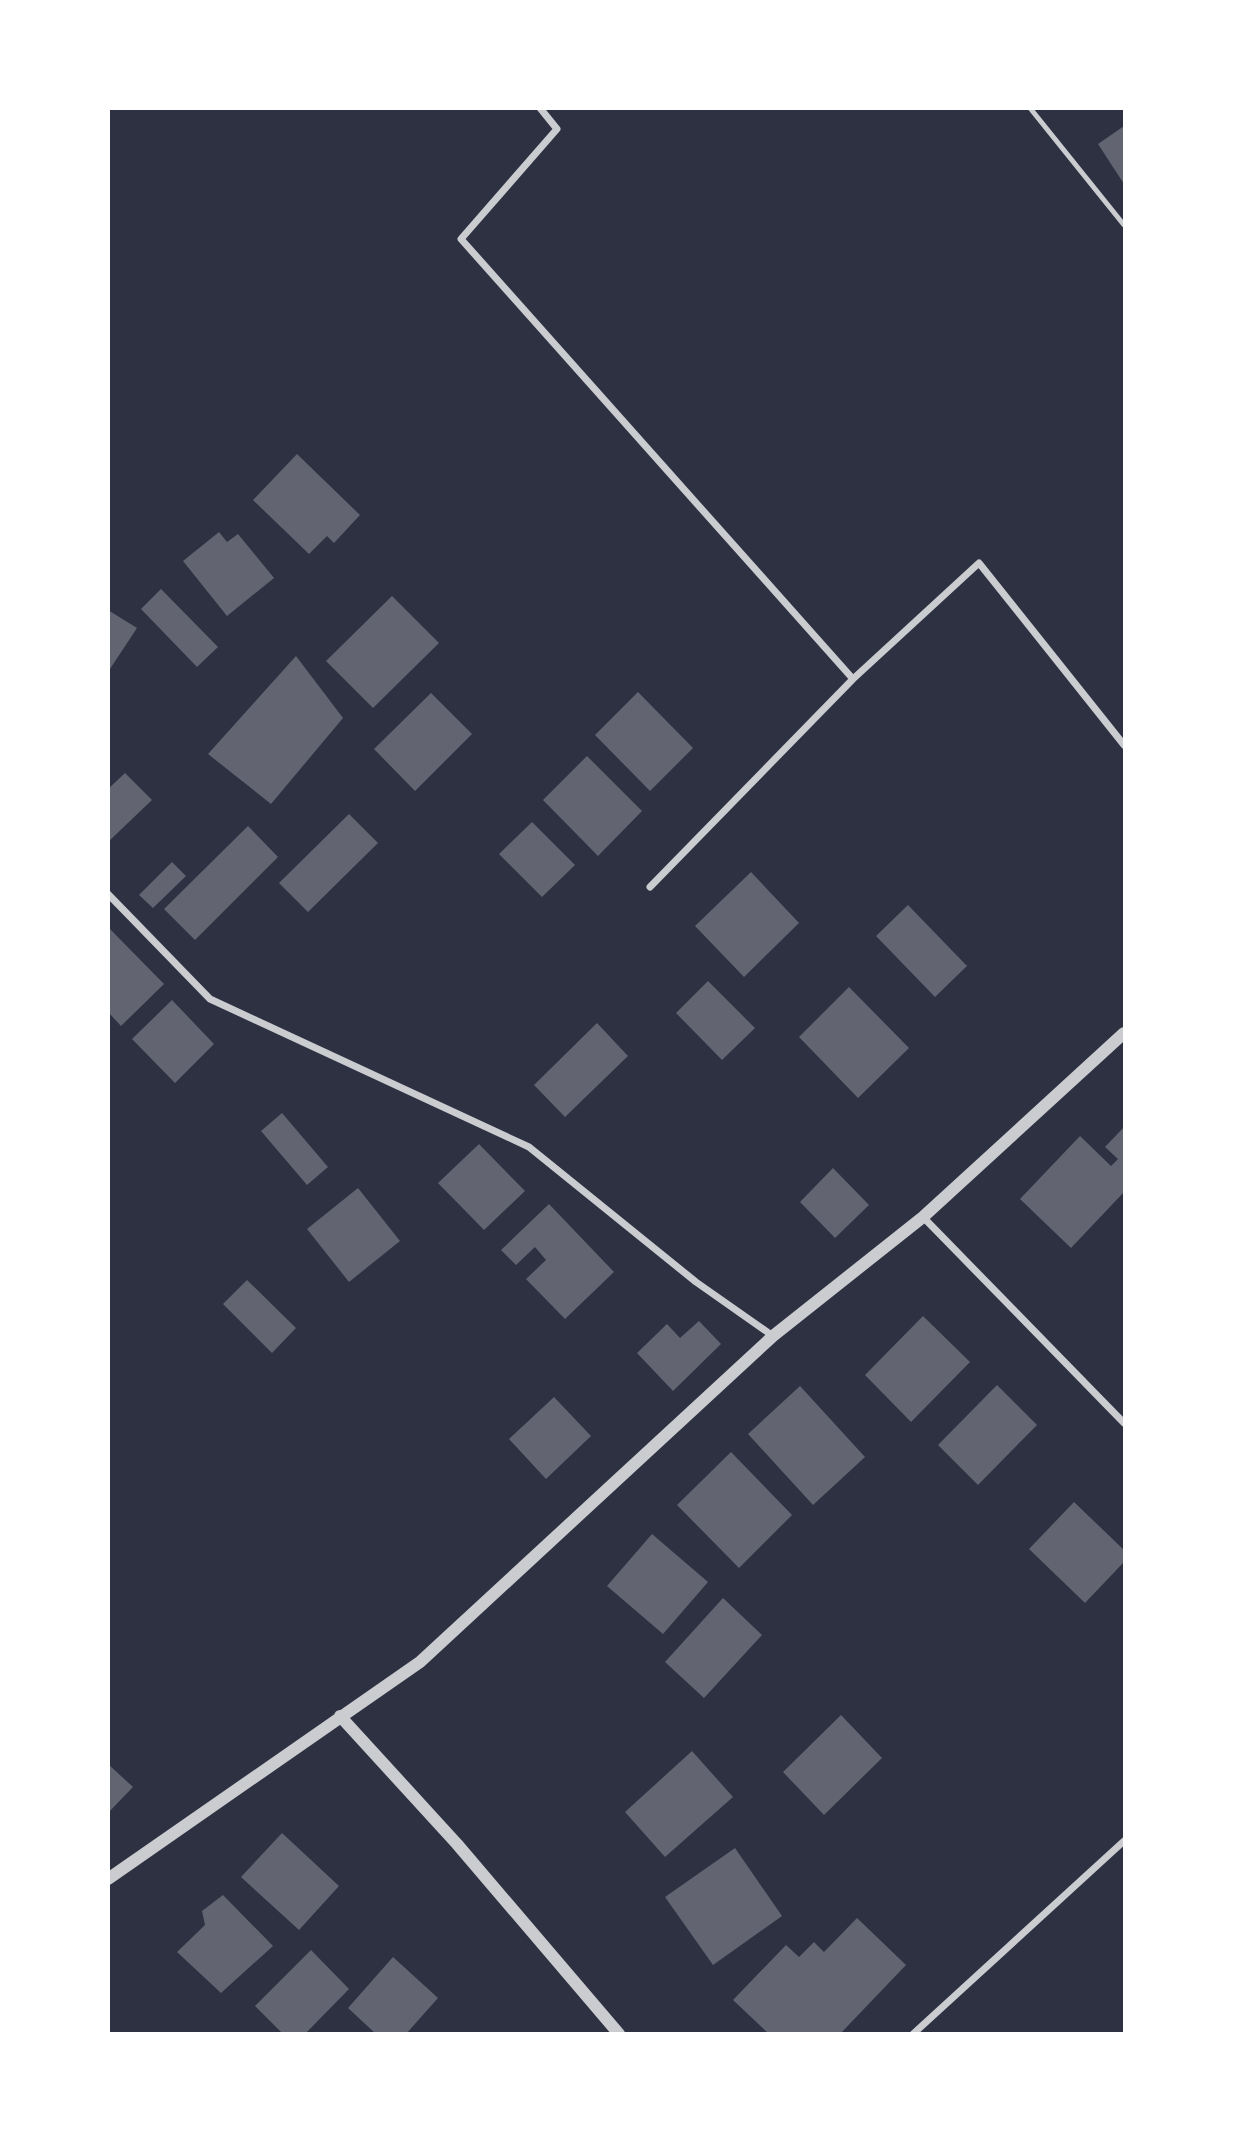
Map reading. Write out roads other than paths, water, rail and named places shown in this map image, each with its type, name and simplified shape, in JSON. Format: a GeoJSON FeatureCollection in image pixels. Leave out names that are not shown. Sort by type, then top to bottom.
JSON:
{"type":"FeatureCollection","features":[{"type":"Feature","properties":{"kind":"street"},"geometry":{"type":"LineString","coordinates":[[540,108],[556,129],[461,239],[853,679]]}},
{"type":"Feature","properties":{"kind":"street"},"geometry":{"type":"LineString","coordinates":[[650,887],[853,679],[979,563],[1125,745]]}},
{"type":"Feature","properties":{"kind":"street"},"geometry":{"type":"LineString","coordinates":[[108,894],[210,999],[529,1147],[696,1282],[773,1336]]}},
{"type":"Feature","properties":{"kind":"street"},"geometry":{"type":"LineString","coordinates":[[111,1873],[420,1662],[773,1336],[923,1217],[1125,1033]]}},
{"type":"Feature","properties":{"kind":"street"},"geometry":{"type":"LineString","coordinates":[[923,1217],[1125,1423]]}},
{"type":"Feature","properties":{"kind":"street"},"geometry":{"type":"LineString","coordinates":[[340,1716],[457,1844],[620,2034]]}},
{"type":"Feature","properties":{"kind":"street"},"geometry":{"type":"LineString","coordinates":[[913,2034],[1125,1841]]}},
{"type":"Feature","properties":{"kind":"lane"},"geometry":{"type":"LineString","coordinates":[[1030,108],[1125,225]]}}]}
